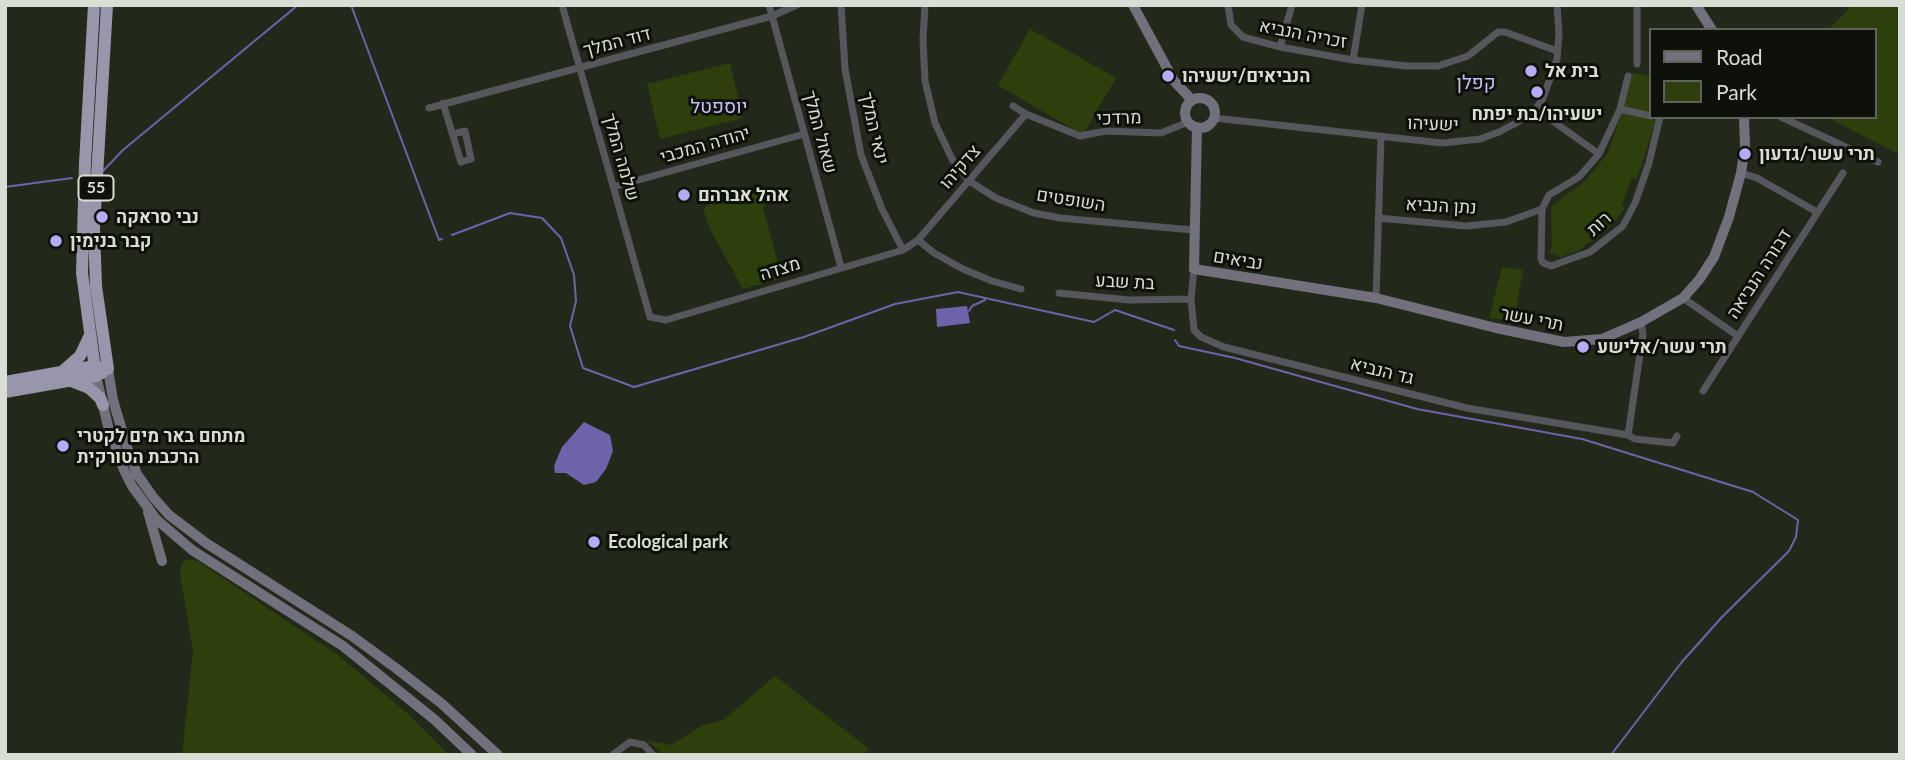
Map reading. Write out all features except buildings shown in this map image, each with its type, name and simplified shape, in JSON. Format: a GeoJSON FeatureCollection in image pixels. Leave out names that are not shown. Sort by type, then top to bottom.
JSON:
{"type":"FeatureCollection","features":[{"type":"Feature","properties":{"kind":"highway","name":"55"},"geometry":{"type":"LineString","coordinates":[[94,5],[82,273],[90,334],[100,370]]}},
{"type":"Feature","properties":{"kind":"highway","name":"55"},"geometry":{"type":"LineString","coordinates":[[100,370],[94,228],[107,5]]}},
{"type":"Feature","properties":{"kind":"highway"},"geometry":{"type":"LineString","coordinates":[[65,377],[80,356],[90,334]]}},
{"type":"Feature","properties":{"kind":"highway"},"geometry":{"type":"LineString","coordinates":[[5,392],[100,370]]}},
{"type":"Feature","properties":{"kind":"highway"},"geometry":{"type":"LineString","coordinates":[[5,383],[65,377],[89,388],[100,398],[103,405]]}},
{"type":"Feature","properties":{"kind":"main road"},"geometry":{"type":"LineString","coordinates":[[1126,5],[1139,16]]}},
{"type":"Feature","properties":{"kind":"main road"},"geometry":{"type":"LineString","coordinates":[[1133,5],[1174,81],[1192,100]]}},
{"type":"Feature","properties":{"kind":"main road"},"geometry":{"type":"LineString","coordinates":[[1696,5],[1711,28]]}},
{"type":"Feature","properties":{"kind":"main road"},"geometry":{"type":"LineString","coordinates":[[1207,99],[1214,107],[1214,118],[1208,125],[1193,125],[1185,109],[1192,100],[1207,99]]}},
{"type":"Feature","properties":{"kind":"main road","name":"תרי עשר"},"geometry":{"type":"LineString","coordinates":[[1376,298],[1564,342],[1602,339],[1641,322],[1684,299],[1714,257],[1729,218],[1741,173],[1745,119]]}},
{"type":"Feature","properties":{"kind":"main road","name":"נביאים"},"geometry":{"type":"LineString","coordinates":[[1193,125],[1194,269],[1376,298]]}},
{"type":"Feature","properties":{"kind":"main road"},"geometry":{"type":"LineString","coordinates":[[100,370],[103,405],[124,470],[147,508],[170,533],[192,551],[343,646],[426,713],[472,755]]}},
{"type":"Feature","properties":{"kind":"main road"},"geometry":{"type":"LineString","coordinates":[[100,370],[137,474],[153,498],[169,515],[206,543],[352,636],[441,703],[498,755]]}},
{"type":"Feature","properties":{"kind":"main road"},"geometry":{"type":"LineString","coordinates":[[147,508],[162,561]]}},
{"type":"Feature","properties":{"kind":"street","name":"שלמה המלך"},"geometry":{"type":"LineString","coordinates":[[562,5],[650,317]]}},
{"type":"Feature","properties":{"kind":"street","name":"שאול המלך"},"geometry":{"type":"LineString","coordinates":[[769,5],[841,267]]}},
{"type":"Feature","properties":{"kind":"street","name":"דוד המלך"},"geometry":{"type":"LineString","coordinates":[[429,108],[772,16],[797,5]]}},
{"type":"Feature","properties":{"kind":"street","name":"ינאי המלך"},"geometry":{"type":"LineString","coordinates":[[841,5],[845,69],[861,155],[882,209],[903,250]]}},
{"type":"Feature","properties":{"kind":"street","name":"השופטים"},"geometry":{"type":"LineString","coordinates":[[925,5],[925,81],[935,123],[951,159],[969,181],[996,198],[1034,213],[1060,218],[1193,230]]}},
{"type":"Feature","properties":{"kind":"street","name":"זכריה הנביא"},"geometry":{"type":"LineString","coordinates":[[1228,5],[1231,25],[1236,32],[1251,40],[1353,60],[1406,66],[1438,66],[1468,57],[1498,32],[1505,32],[1558,51]]}},
{"type":"Feature","properties":{"kind":"street"},"geometry":{"type":"LineString","coordinates":[[1280,47],[1292,5]]}},
{"type":"Feature","properties":{"kind":"street"},"geometry":{"type":"LineString","coordinates":[[1353,60],[1362,5]]}},
{"type":"Feature","properties":{"kind":"street"},"geometry":{"type":"LineString","coordinates":[[1557,5],[1558,51],[1549,85],[1536,109],[1599,154]]}},
{"type":"Feature","properties":{"kind":"street"},"geometry":{"type":"LineString","coordinates":[[1637,5],[1637,64]]}},
{"type":"Feature","properties":{"kind":"street"},"geometry":{"type":"LineString","coordinates":[[1542,209],[1549,195],[1579,177],[1599,154],[1620,109],[1628,76]]}},
{"type":"Feature","properties":{"kind":"street"},"geometry":{"type":"LineString","coordinates":[[443,103],[453,134]]}},
{"type":"Feature","properties":{"kind":"street","name":"מרדכי"},"geometry":{"type":"LineString","coordinates":[[1013,106],[1080,136],[1106,131],[1161,133],[1193,125]]}},
{"type":"Feature","properties":{"kind":"street","name":"ישעיהו"},"geometry":{"type":"LineString","coordinates":[[1214,118],[1442,143],[1480,139],[1518,122],[1536,109]]}},
{"type":"Feature","properties":{"kind":"street"},"geometry":{"type":"LineString","coordinates":[[1620,109],[1650,116]]}},
{"type":"Feature","properties":{"kind":"street","name":"צדקיהו"},"geometry":{"type":"LineString","coordinates":[[918,240],[1026,114]]}},
{"type":"Feature","properties":{"kind":"street","name":"רות"},"geometry":{"type":"LineString","coordinates":[[1542,209],[1543,263],[1551,266],[1590,253],[1623,226],[1631,214],[1649,163],[1659,119]]}},
{"type":"Feature","properties":{"kind":"street"},"geometry":{"type":"LineString","coordinates":[[1785,119],[1878,162]]}},
{"type":"Feature","properties":{"kind":"street","name":"יהודה המכבי"},"geometry":{"type":"LineString","coordinates":[[613,187],[804,134]]}},
{"type":"Feature","properties":{"kind":"street"},"geometry":{"type":"LineString","coordinates":[[1376,298],[1381,137]]}},
{"type":"Feature","properties":{"kind":"street"},"geometry":{"type":"LineString","coordinates":[[1741,173],[1758,177],[1817,212]]}},
{"type":"Feature","properties":{"kind":"street","name":"דבורה הנביאה"},"geometry":{"type":"LineString","coordinates":[[1703,391],[1843,173]]}},
{"type":"Feature","properties":{"kind":"street","name":"נתן הנביא"},"geometry":{"type":"LineString","coordinates":[[1378,218],[1466,226],[1506,222],[1542,209]]}},
{"type":"Feature","properties":{"kind":"street","name":"מצדה"},"geometry":{"type":"LineString","coordinates":[[650,317],[666,320],[903,250],[918,240]]}},
{"type":"Feature","properties":{"kind":"street"},"geometry":{"type":"LineString","coordinates":[[918,240],[934,253],[963,269],[1021,289]]}},
{"type":"Feature","properties":{"kind":"street","name":"גד הנביא"},"geometry":{"type":"LineString","coordinates":[[1194,269],[1191,299],[1195,330],[1201,337],[1224,347],[1467,408],[1628,435]]}},
{"type":"Feature","properties":{"kind":"street","name":"בת שבע"},"geometry":{"type":"LineString","coordinates":[[1059,293],[1129,300],[1191,299]]}},
{"type":"Feature","properties":{"kind":"street"},"geometry":{"type":"LineString","coordinates":[[1684,299],[1738,336]]}},
{"type":"Feature","properties":{"kind":"street"},"geometry":{"type":"LineString","coordinates":[[1641,322],[1643,334],[1628,435],[1635,439],[1673,443],[1677,436]]}},
{"type":"Feature","properties":{"kind":"street"},"geometry":{"type":"LineString","coordinates":[[612,755],[630,742],[644,745],[653,755]]}},
{"type":"Feature","properties":{"kind":"green space"},"geometry":{"type":"Polygon","coordinates":[[[1853,5],[1900,5],[1900,155],[1831,119],[1877,119],[1877,28],[1830,28],[1853,5]]]}},
{"type":"Feature","properties":{"kind":"green space"},"geometry":{"type":"Polygon","coordinates":[[[1030,29],[1116,78],[1083,135],[998,85],[1030,29]]]}},
{"type":"Feature","properties":{"kind":"green space"},"geometry":{"type":"Polygon","coordinates":[[[730,63],[743,118],[660,139],[647,84],[730,63]]]}},
{"type":"Feature","properties":{"kind":"green space"},"geometry":{"type":"Polygon","coordinates":[[[1631,73],[1650,76],[1650,119],[1656,119],[1637,179],[1632,178],[1622,205],[1625,208],[1612,225],[1579,250],[1561,257],[1549,253],[1552,245],[1551,207],[1586,180],[1608,153],[1622,112],[1631,73]]]}},
{"type":"Feature","properties":{"kind":"green space"},"geometry":{"type":"Polygon","coordinates":[[[778,186],[763,208],[782,278],[743,289],[710,229],[703,208],[726,195],[760,193],[778,186]]]}},
{"type":"Feature","properties":{"kind":"green space"},"geometry":{"type":"Polygon","coordinates":[[[1502,267],[1523,270],[1514,321],[1489,318],[1502,267]]]}},
{"type":"Feature","properties":{"kind":"green space"},"geometry":{"type":"Polygon","coordinates":[[[187,559],[199,562],[338,655],[408,714],[449,755],[182,755],[193,650],[180,575],[182,563],[187,559]]]}},
{"type":"Feature","properties":{"kind":"green space"},"geometry":{"type":"Polygon","coordinates":[[[775,676],[869,749],[862,755],[664,755],[646,740],[671,745],[701,726],[723,720],[775,676]]]}},
{"type":"Feature","properties":{"kind":"shaded area"},"geometry":{"type":"Polygon","coordinates":[[[967,306],[970,323],[937,327],[936,309],[967,306]]]}},
{"type":"Feature","properties":{"kind":"shaded area"},"geometry":{"type":"Polygon","coordinates":[[[584,422],[610,435],[613,451],[606,469],[596,482],[584,485],[566,473],[555,473],[554,466],[562,447],[584,422]]]}},
{"type":"Feature","properties":{"kind":"waterway"},"geometry":{"type":"LineString","coordinates":[[102,172],[123,150],[298,5]]}},
{"type":"Feature","properties":{"kind":"waterway"},"geometry":{"type":"LineString","coordinates":[[351,5],[439,240],[442,239]]}},
{"type":"Feature","properties":{"kind":"waterway"},"geometry":{"type":"LineString","coordinates":[[5,187],[72,178]]}},
{"type":"Feature","properties":{"kind":"waterway"},"geometry":{"type":"LineString","coordinates":[[452,235],[510,213],[542,218],[561,238],[574,275],[576,301],[570,326],[583,368],[634,387],[804,337],[895,304],[958,292],[1094,322],[1115,310],[1174,330]]}},
{"type":"Feature","properties":{"kind":"waterway"},"geometry":{"type":"LineString","coordinates":[[969,311],[972,306],[985,300]]}},
{"type":"Feature","properties":{"kind":"waterway"},"geometry":{"type":"LineString","coordinates":[[1175,340],[1179,346],[1235,358],[1417,409],[1582,439],[1753,492],[1798,520],[1796,537],[1789,551],[1722,617],[1681,663],[1611,755]]}},
{"type":"Feature","properties":{"kind":"place","name":"בית אל"},"geometry":{"type":"Point","coordinates":[1531,71]}},
{"type":"Feature","properties":{"kind":"place","name":"הנביאים/ישעיהו"},"geometry":{"type":"Point","coordinates":[1168,76]}},
{"type":"Feature","properties":{"kind":"place","name":"ישעיהו/בת יפתח"},"geometry":{"type":"Point","coordinates":[1537,92]}},
{"type":"Feature","properties":{"kind":"place","name":"תרי עשר/גדעון"},"geometry":{"type":"Point","coordinates":[1745,154]}},
{"type":"Feature","properties":{"kind":"place","name":"אהל אברהם"},"geometry":{"type":"Point","coordinates":[684,195]}},
{"type":"Feature","properties":{"kind":"place","name":"נבי סראקה"},"geometry":{"type":"Point","coordinates":[102,217]}},
{"type":"Feature","properties":{"kind":"place","name":"קבר בנימין"},"geometry":{"type":"Point","coordinates":[56,241]}},
{"type":"Feature","properties":{"kind":"place","name":"תרי עשר/אלישע"},"geometry":{"type":"Point","coordinates":[1583,347]}},
{"type":"Feature","properties":{"kind":"place","name":"מתחם באר מים לקטרי הרכבת הטורקית"},"geometry":{"type":"Point","coordinates":[63,446]}},
{"type":"Feature","properties":{"kind":"place","name":"Ecological park"},"geometry":{"type":"Point","coordinates":[594,542]}},
{"type":"Feature","properties":{"kind":"district","name":"קפלן"},"geometry":{"type":"Point","coordinates":[1476,83]}},
{"type":"Feature","properties":{"kind":"district","name":"יוספטל"},"geometry":{"type":"Point","coordinates":[719,107]}}]}
